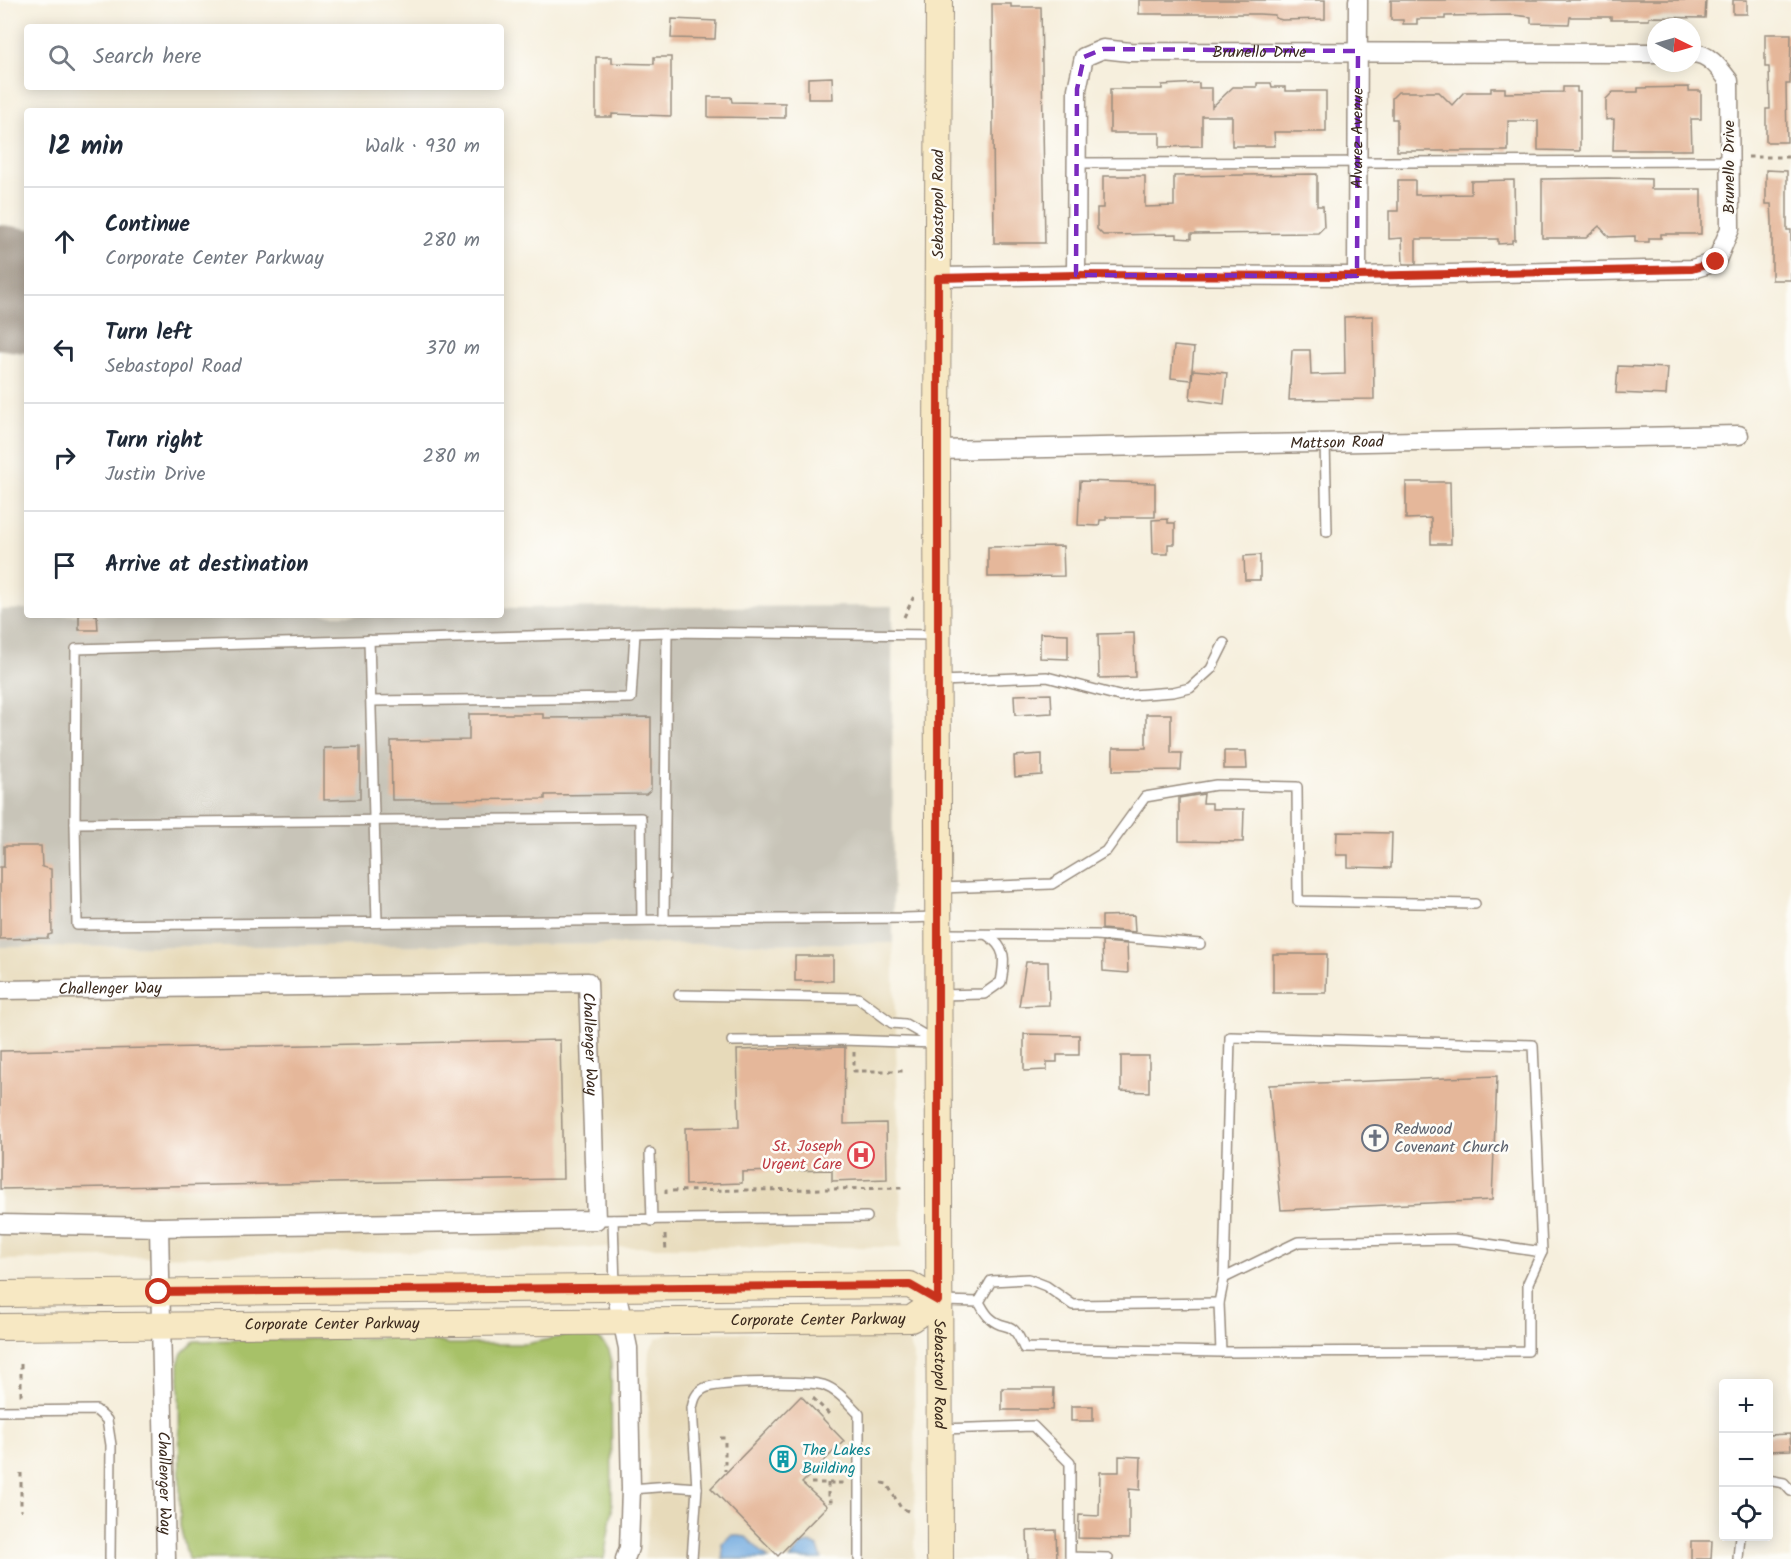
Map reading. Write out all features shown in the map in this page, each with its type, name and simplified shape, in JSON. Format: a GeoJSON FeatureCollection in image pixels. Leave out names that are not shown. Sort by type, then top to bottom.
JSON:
{"type":"FeatureCollection","features":[{"type":"Feature","properties":{"kind":"street","name":"Sebastopol Road"},"geometry":{"type":"LineString","coordinates":[[939,0],[937,681],[940,1559]]}},
{"type":"Feature","properties":{"kind":"street","name":"Alvarez Avenue"},"geometry":{"type":"LineString","coordinates":[[1357,276],[1358,0]]}},
{"type":"Feature","properties":{"kind":"street","name":"Brunello Drive"},"geometry":{"type":"LineString","coordinates":[[1076,275],[1077,89],[1084,57],[1103,49],[1130,52],[1647,53]]}},
{"type":"Feature","properties":{"kind":"street","name":"Brunello Drive"},"geometry":{"type":"LineString","coordinates":[[1357,276],[1692,269],[1716,262],[1730,229],[1729,81],[1717,64],[1701,55]]}},
{"type":"Feature","properties":{"kind":"street"},"geometry":{"type":"LineString","coordinates":[[938,278],[1076,275],[1357,276]]}},
{"type":"Feature","properties":{"kind":"street","name":"Mattson Road"},"geometry":{"type":"LineString","coordinates":[[937,450],[1739,435]]}},
{"type":"Feature","properties":{"kind":"street","name":"Challenger Way"},"geometry":{"type":"LineString","coordinates":[[0,990],[588,982],[605,1220]]}},
{"type":"Feature","properties":{"kind":"street"},"geometry":{"type":"LineString","coordinates":[[0,1224],[159,1227],[605,1220]]}},
{"type":"Feature","properties":{"kind":"street","name":"Challenger Way"},"geometry":{"type":"LineString","coordinates":[[159,1227],[166,1559]]}},
{"type":"Feature","properties":{"kind":"street","name":"Corporate Center Parkway"},"geometry":{"type":"LineString","coordinates":[[0,1294],[910,1285],[938,1301],[910,1319],[0,1328]]}},
{"type":"Feature","properties":{"kind":"street"},"geometry":{"type":"LineString","coordinates":[[615,1287],[628,1348],[631,1489],[629,1548],[625,1559]]}},
{"type":"Feature","properties":{"kind":"lane"},"geometry":{"type":"LineString","coordinates":[[1076,163],[1357,164],[1729,159]]}},
{"type":"Feature","properties":{"kind":"lane"},"geometry":{"type":"LineString","coordinates":[[1325,441],[1327,532]]}},
{"type":"Feature","properties":{"kind":"lane"},"geometry":{"type":"LineString","coordinates":[[664,920],[667,632]]}},
{"type":"Feature","properties":{"kind":"lane"},"geometry":{"type":"LineString","coordinates":[[938,635],[667,632],[76,649],[77,925],[664,920],[938,926],[987,935],[1096,934],[1200,944]]}},
{"type":"Feature","properties":{"kind":"lane"},"geometry":{"type":"LineString","coordinates":[[371,702],[631,698],[635,633]]}},
{"type":"Feature","properties":{"kind":"lane"},"geometry":{"type":"LineString","coordinates":[[369,640],[377,922]]}},
{"type":"Feature","properties":{"kind":"lane"},"geometry":{"type":"LineString","coordinates":[[937,681],[1047,677],[1119,696],[1173,692],[1190,687],[1211,669],[1224,643]]}},
{"type":"Feature","properties":{"kind":"lane"},"geometry":{"type":"LineString","coordinates":[[938,888],[1052,884],[1106,851],[1145,797],[1215,785],[1297,787],[1298,901],[1475,904]]}},
{"type":"Feature","properties":{"kind":"lane"},"geometry":{"type":"LineString","coordinates":[[75,822],[640,818],[642,920]]}},
{"type":"Feature","properties":{"kind":"lane"},"geometry":{"type":"LineString","coordinates":[[938,995],[984,994],[1001,982],[1003,953],[999,943],[987,935]]}},
{"type":"Feature","properties":{"kind":"lane"},"geometry":{"type":"LineString","coordinates":[[679,995],[858,998],[892,1023],[905,1024],[938,1043]]}},
{"type":"Feature","properties":{"kind":"lane"},"geometry":{"type":"LineString","coordinates":[[979,1302],[991,1319],[1010,1325],[1024,1348],[1221,1352],[1528,1351],[1528,1283],[1542,1252],[1533,1046],[1230,1037],[1224,1278],[1219,1303],[1221,1352]]}},
{"type":"Feature","properties":{"kind":"lane"},"geometry":{"type":"LineString","coordinates":[[732,1041],[841,1040],[938,1043]]}},
{"type":"Feature","properties":{"kind":"lane"},"geometry":{"type":"LineString","coordinates":[[650,1153],[652,1221]]}},
{"type":"Feature","properties":{"kind":"lane"},"geometry":{"type":"LineString","coordinates":[[615,1287],[605,1220],[867,1217]]}},
{"type":"Feature","properties":{"kind":"lane"},"geometry":{"type":"LineString","coordinates":[[1224,1278],[1298,1242],[1453,1239],[1542,1252]]}},
{"type":"Feature","properties":{"kind":"lane"},"geometry":{"type":"LineString","coordinates":[[979,1302],[991,1281],[1029,1279],[1046,1286],[1073,1305],[1219,1303]]}},
{"type":"Feature","properties":{"kind":"lane"},"geometry":{"type":"LineString","coordinates":[[938,1301],[979,1302]]}},
{"type":"Feature","properties":{"kind":"lane"},"geometry":{"type":"LineString","coordinates":[[692,1559],[697,1488],[692,1408],[695,1396],[705,1388],[776,1383],[824,1386],[838,1393],[859,1414],[860,1559]]}},
{"type":"Feature","properties":{"kind":"lane"},"geometry":{"type":"LineString","coordinates":[[0,1412],[96,1410],[107,1420],[111,1444],[110,1559]]}},
{"type":"Feature","properties":{"kind":"lane"},"geometry":{"type":"LineString","coordinates":[[939,1429],[1033,1426],[1070,1463],[1070,1557],[1108,1558]]}},
{"type":"Feature","properties":{"kind":"lane"},"geometry":{"type":"LineString","coordinates":[[1773,1481],[1784,1483],[1791,1491]]}},
{"type":"Feature","properties":{"kind":"lane"},"geometry":{"type":"LineString","coordinates":[[631,1489],[697,1488]]}},
{"type":"Feature","properties":{"kind":"lane"},"geometry":{"type":"LineString","coordinates":[[1738,1559],[1740,1541]]}},
{"type":"Feature","properties":{"kind":"path"},"geometry":{"type":"LineString","coordinates":[[1729,159],[1791,157]]}},
{"type":"Feature","properties":{"kind":"path"},"geometry":{"type":"LineString","coordinates":[[854,1071],[905,1071]]}},
{"type":"Feature","properties":{"kind":"path"},"geometry":{"type":"LineString","coordinates":[[666,1199],[666,1191],[906,1188]]}},
{"type":"Feature","properties":{"kind":"path"},"geometry":{"type":"LineString","coordinates":[[665,1235],[666,1253]]}},
{"type":"Feature","properties":{"kind":"path"},"geometry":{"type":"LineString","coordinates":[[21,1364],[21,1401]]}},
{"type":"Feature","properties":{"kind":"path"},"geometry":{"type":"LineString","coordinates":[[813,1393],[813,1399],[829,1414],[826,1417]]}},
{"type":"Feature","properties":{"kind":"path"},"geometry":{"type":"LineString","coordinates":[[720,1438],[725,1438],[725,1471]]}},
{"type":"Feature","properties":{"kind":"path"},"geometry":{"type":"LineString","coordinates":[[21,1473],[21,1511]]}},
{"type":"Feature","properties":{"kind":"path"},"geometry":{"type":"LineString","coordinates":[[811,1483],[848,1483]]}},
{"type":"Feature","properties":{"kind":"path"},"geometry":{"type":"LineString","coordinates":[[828,1483],[828,1501],[834,1501]]}},
{"type":"Feature","properties":{"kind":"path"},"geometry":{"type":"LineString","coordinates":[[882,1483],[887,1484],[901,1508],[908,1511]]}},
{"type":"Feature","properties":{"kind":"highlighted area"},"geometry":{"type":"Polygon","coordinates":[[[1103,49],[1358,51],[1357,276],[1076,275],[1077,89],[1084,57],[1103,49]]]}},
{"type":"Feature","properties":{"kind":"shaded area"},"geometry":{"type":"Polygon","coordinates":[[[892,606],[893,943],[0,947],[0,610],[24,609],[24,618],[504,618],[504,608],[892,606]]]}},
{"type":"Feature","properties":{"kind":"shaded area"},"geometry":{"type":"Polygon","coordinates":[[[893,943],[902,1247],[631,1247],[0,1260],[0,947],[893,943]]]}},
{"type":"Feature","properties":{"kind":"shaded area"},"geometry":{"type":"Polygon","coordinates":[[[893,1331],[906,1337],[914,1354],[915,1559],[644,1559],[649,1515],[648,1364],[649,1351],[657,1338],[673,1333],[893,1331]]]}},
{"type":"Feature","properties":{"kind":"green space"},"geometry":{"type":"Polygon","coordinates":[[[573,1334],[598,1338],[609,1350],[611,1358],[612,1511],[604,1559],[188,1559],[180,1526],[179,1361],[182,1353],[194,1341],[418,1337],[449,1344],[526,1344],[573,1334]]]}},
{"type":"Feature","properties":{"kind":"water"},"geometry":{"type":"Polygon","coordinates":[[[731,1535],[746,1537],[769,1559],[723,1559],[722,1544],[731,1535]]]}},
{"type":"Feature","properties":{"kind":"water"},"geometry":{"type":"Polygon","coordinates":[[[810,1543],[818,1547],[822,1559],[790,1559],[802,1545],[810,1543]]]}},
{"type":"Feature","properties":{"kind":"building"},"geometry":{"type":"Polygon","coordinates":[[[1139,0],[1325,0],[1325,19],[1282,20],[1275,18],[1275,15],[1259,14],[1139,14],[1139,0]]]}},
{"type":"Feature","properties":{"kind":"building"},"geometry":{"type":"Polygon","coordinates":[[[1391,0],[1706,0],[1705,18],[1649,17],[1647,20],[1611,20],[1611,17],[1570,17],[1569,24],[1531,23],[1531,17],[1513,15],[1445,16],[1445,19],[1417,19],[1417,24],[1403,24],[1403,20],[1391,20],[1391,0]]]}},
{"type":"Feature","properties":{"kind":"building"},"geometry":{"type":"Polygon","coordinates":[[[1733,0],[1747,0],[1747,14],[1733,14],[1733,0]]]}},
{"type":"Feature","properties":{"kind":"building"},"geometry":{"type":"Polygon","coordinates":[[[992,4],[1011,4],[1011,7],[1041,7],[1045,243],[994,243],[992,4]]]}},
{"type":"Feature","properties":{"kind":"building"},"geometry":{"type":"Polygon","coordinates":[[[672,19],[716,21],[715,39],[671,38],[672,19]]]}},
{"type":"Feature","properties":{"kind":"building"},"geometry":{"type":"Polygon","coordinates":[[[1765,34],[1791,34],[1790,84],[1786,84],[1787,142],[1766,142],[1766,109],[1770,109],[1769,67],[1765,67],[1765,34]]]}},
{"type":"Feature","properties":{"kind":"building"},"geometry":{"type":"Polygon","coordinates":[[[596,57],[612,57],[612,63],[654,64],[654,57],[671,57],[671,116],[612,114],[612,117],[596,117],[596,57]]]}},
{"type":"Feature","properties":{"kind":"building"},"geometry":{"type":"Polygon","coordinates":[[[832,77],[833,99],[808,99],[808,78],[832,77]]]}},
{"type":"Feature","properties":{"kind":"building"},"geometry":{"type":"Polygon","coordinates":[[[1199,83],[1199,88],[1212,88],[1212,107],[1233,87],[1257,87],[1257,83],[1271,83],[1272,87],[1285,87],[1285,91],[1326,91],[1326,132],[1274,132],[1275,146],[1232,146],[1232,116],[1202,116],[1202,146],[1160,147],[1160,133],[1110,133],[1110,89],[1162,89],[1162,85],[1199,83]]]}},
{"type":"Feature","properties":{"kind":"building"},"geometry":{"type":"Polygon","coordinates":[[[1563,87],[1577,87],[1577,92],[1580,92],[1580,151],[1538,150],[1538,121],[1508,121],[1508,151],[1397,151],[1397,119],[1392,119],[1392,98],[1398,92],[1439,92],[1452,105],[1464,92],[1491,92],[1491,88],[1505,88],[1505,93],[1563,92],[1563,87]]]}},
{"type":"Feature","properties":{"kind":"building"},"geometry":{"type":"Polygon","coordinates":[[[1689,87],[1689,91],[1701,91],[1701,119],[1691,119],[1692,150],[1613,150],[1614,119],[1606,120],[1606,99],[1613,92],[1638,92],[1638,88],[1689,87]]]}},
{"type":"Feature","properties":{"kind":"building"},"geometry":{"type":"Polygon","coordinates":[[[708,97],[731,97],[732,102],[785,103],[785,118],[708,117],[708,97]]]}},
{"type":"Feature","properties":{"kind":"building"},"geometry":{"type":"Polygon","coordinates":[[[1766,170],[1787,171],[1787,230],[1791,230],[1791,280],[1772,280],[1772,221],[1771,204],[1766,204],[1766,170]]]}},
{"type":"Feature","properties":{"kind":"building"},"geometry":{"type":"Polygon","coordinates":[[[1317,174],[1317,206],[1323,206],[1324,227],[1318,233],[1191,234],[1191,239],[1177,238],[1177,234],[1103,235],[1097,229],[1097,208],[1103,208],[1103,176],[1145,176],[1145,207],[1174,206],[1174,176],[1317,174]]]}},
{"type":"Feature","properties":{"kind":"building"},"geometry":{"type":"Polygon","coordinates":[[[1542,179],[1651,179],[1651,189],[1701,189],[1701,234],[1661,234],[1661,238],[1649,238],[1649,242],[1635,242],[1635,236],[1609,237],[1599,226],[1586,238],[1542,238],[1542,179]]]}},
{"type":"Feature","properties":{"kind":"building"},"geometry":{"type":"Polygon","coordinates":[[[1398,180],[1415,180],[1415,195],[1471,194],[1471,181],[1514,180],[1515,240],[1512,240],[1512,243],[1498,244],[1498,239],[1416,239],[1416,264],[1403,264],[1402,238],[1389,239],[1389,211],[1398,211],[1398,180]]]}},
{"type":"Feature","properties":{"kind":"building"},"geometry":{"type":"Polygon","coordinates":[[[1373,316],[1374,399],[1289,400],[1292,350],[1310,350],[1311,375],[1345,374],[1344,317],[1373,316]]]}},
{"type":"Feature","properties":{"kind":"building"},"geometry":{"type":"Polygon","coordinates":[[[1174,346],[1194,348],[1191,380],[1171,378],[1174,346]]]}},
{"type":"Feature","properties":{"kind":"building"},"geometry":{"type":"Polygon","coordinates":[[[1618,366],[1668,368],[1666,395],[1616,393],[1618,366]]]}},
{"type":"Feature","properties":{"kind":"building"},"geometry":{"type":"Polygon","coordinates":[[[1193,370],[1227,373],[1224,404],[1190,399],[1193,370]]]}},
{"type":"Feature","properties":{"kind":"building"},"geometry":{"type":"Polygon","coordinates":[[[1080,481],[1155,483],[1155,517],[1106,517],[1106,520],[1100,520],[1099,526],[1078,525],[1080,481]]]}},
{"type":"Feature","properties":{"kind":"building"},"geometry":{"type":"Polygon","coordinates":[[[1406,482],[1450,482],[1451,544],[1431,544],[1431,518],[1406,519],[1406,482]]]}},
{"type":"Feature","properties":{"kind":"building"},"geometry":{"type":"Polygon","coordinates":[[[1168,519],[1168,523],[1175,523],[1175,544],[1168,544],[1168,554],[1153,554],[1152,520],[1168,519]]]}},
{"type":"Feature","properties":{"kind":"building"},"geometry":{"type":"Polygon","coordinates":[[[1063,546],[1064,576],[988,577],[988,547],[1063,546]]]}},
{"type":"Feature","properties":{"kind":"building"},"geometry":{"type":"Polygon","coordinates":[[[1260,555],[1260,580],[1245,580],[1244,556],[1260,555]]]}},
{"type":"Feature","properties":{"kind":"building"},"geometry":{"type":"Polygon","coordinates":[[[79,618],[97,618],[98,630],[79,630],[79,618]]]}},
{"type":"Feature","properties":{"kind":"building"},"geometry":{"type":"Polygon","coordinates":[[[1040,633],[1068,634],[1068,659],[1040,658],[1040,633]]]}},
{"type":"Feature","properties":{"kind":"building"},"geometry":{"type":"Polygon","coordinates":[[[1134,633],[1135,677],[1099,678],[1098,634],[1134,633]]]}},
{"type":"Feature","properties":{"kind":"building"},"geometry":{"type":"Polygon","coordinates":[[[1051,694],[1052,713],[1015,715],[1014,695],[1051,694]]]}},
{"type":"Feature","properties":{"kind":"building"},"geometry":{"type":"Polygon","coordinates":[[[469,714],[543,714],[543,718],[651,717],[651,790],[646,794],[545,795],[545,799],[392,800],[391,741],[469,740],[469,714]]]}},
{"type":"Feature","properties":{"kind":"building"},"geometry":{"type":"Polygon","coordinates":[[[1146,714],[1171,714],[1171,753],[1182,753],[1181,770],[1113,771],[1113,748],[1146,748],[1146,714]]]}},
{"type":"Feature","properties":{"kind":"building"},"geometry":{"type":"Polygon","coordinates":[[[360,747],[360,799],[324,800],[324,748],[360,747]]]}},
{"type":"Feature","properties":{"kind":"building"},"geometry":{"type":"Polygon","coordinates":[[[1224,751],[1246,751],[1247,769],[1224,769],[1224,751]]]}},
{"type":"Feature","properties":{"kind":"building"},"geometry":{"type":"Polygon","coordinates":[[[1042,754],[1042,775],[1015,777],[1014,756],[1042,754]]]}},
{"type":"Feature","properties":{"kind":"building"},"geometry":{"type":"Polygon","coordinates":[[[1204,794],[1203,803],[1212,803],[1212,809],[1244,809],[1243,842],[1179,841],[1179,798],[1204,794]]]}},
{"type":"Feature","properties":{"kind":"building"},"geometry":{"type":"Polygon","coordinates":[[[1337,832],[1392,833],[1391,868],[1348,867],[1348,855],[1336,855],[1337,832]]]}},
{"type":"Feature","properties":{"kind":"building"},"geometry":{"type":"Polygon","coordinates":[[[4,846],[41,846],[42,867],[51,869],[52,934],[48,935],[48,938],[0,939],[0,867],[4,867],[4,846]]]}},
{"type":"Feature","properties":{"kind":"building"},"geometry":{"type":"Polygon","coordinates":[[[1134,915],[1135,932],[1102,929],[1102,916],[1134,915]]]}},
{"type":"Feature","properties":{"kind":"building"},"geometry":{"type":"Polygon","coordinates":[[[1102,942],[1127,944],[1128,973],[1103,971],[1102,942]]]}},
{"type":"Feature","properties":{"kind":"building"},"geometry":{"type":"Polygon","coordinates":[[[1273,954],[1327,954],[1326,993],[1273,993],[1273,954]]]}},
{"type":"Feature","properties":{"kind":"building"},"geometry":{"type":"Polygon","coordinates":[[[795,956],[833,956],[833,981],[795,981],[795,956]]]}},
{"type":"Feature","properties":{"kind":"building"},"geometry":{"type":"Polygon","coordinates":[[[1026,962],[1048,962],[1049,1005],[1019,1006],[1026,962]]]}},
{"type":"Feature","properties":{"kind":"building"},"geometry":{"type":"Polygon","coordinates":[[[1024,1034],[1079,1035],[1079,1055],[1057,1055],[1057,1062],[1047,1062],[1047,1070],[1024,1071],[1024,1034]]]}},
{"type":"Feature","properties":{"kind":"building"},"geometry":{"type":"Polygon","coordinates":[[[560,1040],[563,1179],[0,1189],[0,1051],[560,1040]]]}},
{"type":"Feature","properties":{"kind":"building"},"geometry":{"type":"Polygon","coordinates":[[[845,1047],[844,1124],[886,1123],[887,1179],[832,1181],[832,1170],[742,1172],[742,1183],[686,1185],[685,1128],[739,1127],[737,1050],[845,1047]]]}},
{"type":"Feature","properties":{"kind":"building"},"geometry":{"type":"Polygon","coordinates":[[[1121,1056],[1149,1056],[1149,1092],[1121,1091],[1121,1056]]]}},
{"type":"Feature","properties":{"kind":"building"},"geometry":{"type":"Polygon","coordinates":[[[1497,1076],[1492,1200],[1281,1210],[1269,1085],[1497,1076]]]}},
{"type":"Feature","properties":{"kind":"building"},"geometry":{"type":"Polygon","coordinates":[[[1002,1388],[1054,1388],[1053,1410],[1002,1410],[1002,1388]]]}},
{"type":"Feature","properties":{"kind":"building","name":"The Lakes Building"},"geometry":{"type":"Polygon","coordinates":[[[801,1396],[844,1441],[802,1483],[827,1506],[778,1556],[711,1488],[801,1396]]]}},
{"type":"Feature","properties":{"kind":"building"},"geometry":{"type":"Polygon","coordinates":[[[1071,1406],[1093,1406],[1093,1421],[1071,1421],[1071,1406]]]}},
{"type":"Feature","properties":{"kind":"building"},"geometry":{"type":"Polygon","coordinates":[[[1790,1434],[1791,1450],[1773,1451],[1773,1435],[1790,1434]]]}},
{"type":"Feature","properties":{"kind":"building"},"geometry":{"type":"Polygon","coordinates":[[[1119,1456],[1141,1457],[1140,1490],[1129,1489],[1129,1539],[1078,1538],[1079,1515],[1099,1516],[1100,1472],[1119,1472],[1119,1456]]]}},
{"type":"Feature","properties":{"kind":"building"},"geometry":{"type":"Polygon","coordinates":[[[1056,1530],[1057,1559],[1028,1559],[1027,1531],[1056,1530]]]}},
{"type":"Feature","properties":{"kind":"building"},"geometry":{"type":"Polygon","coordinates":[[[1691,1541],[1712,1541],[1711,1559],[1691,1559],[1691,1541]]]}},
{"type":"Feature","properties":{"kind":"runway"},"geometry":{"type":"LineString","coordinates":[[0,287],[24,291]]}},
{"type":"Feature","properties":{"kind":"place","name":"Redwood Covenant Church"},"geometry":{"type":"Point","coordinates":[1375,1138]}},
{"type":"Feature","properties":{"kind":"place","name":"St. Joseph Urgent Care"},"geometry":{"type":"Point","coordinates":[861,1155]}},
{"type":"Feature","properties":{"kind":"place","name":"The Lakes Building"},"geometry":{"type":"Point","coordinates":[783,1459]}},
{"type":"Feature","properties":{"kind":"route"},"geometry":{"type":"LineString","coordinates":[[159,1292],[910,1285],[938,1301],[938,278],[1076,275],[1357,276],[1692,269],[1716,262]]}}]}
